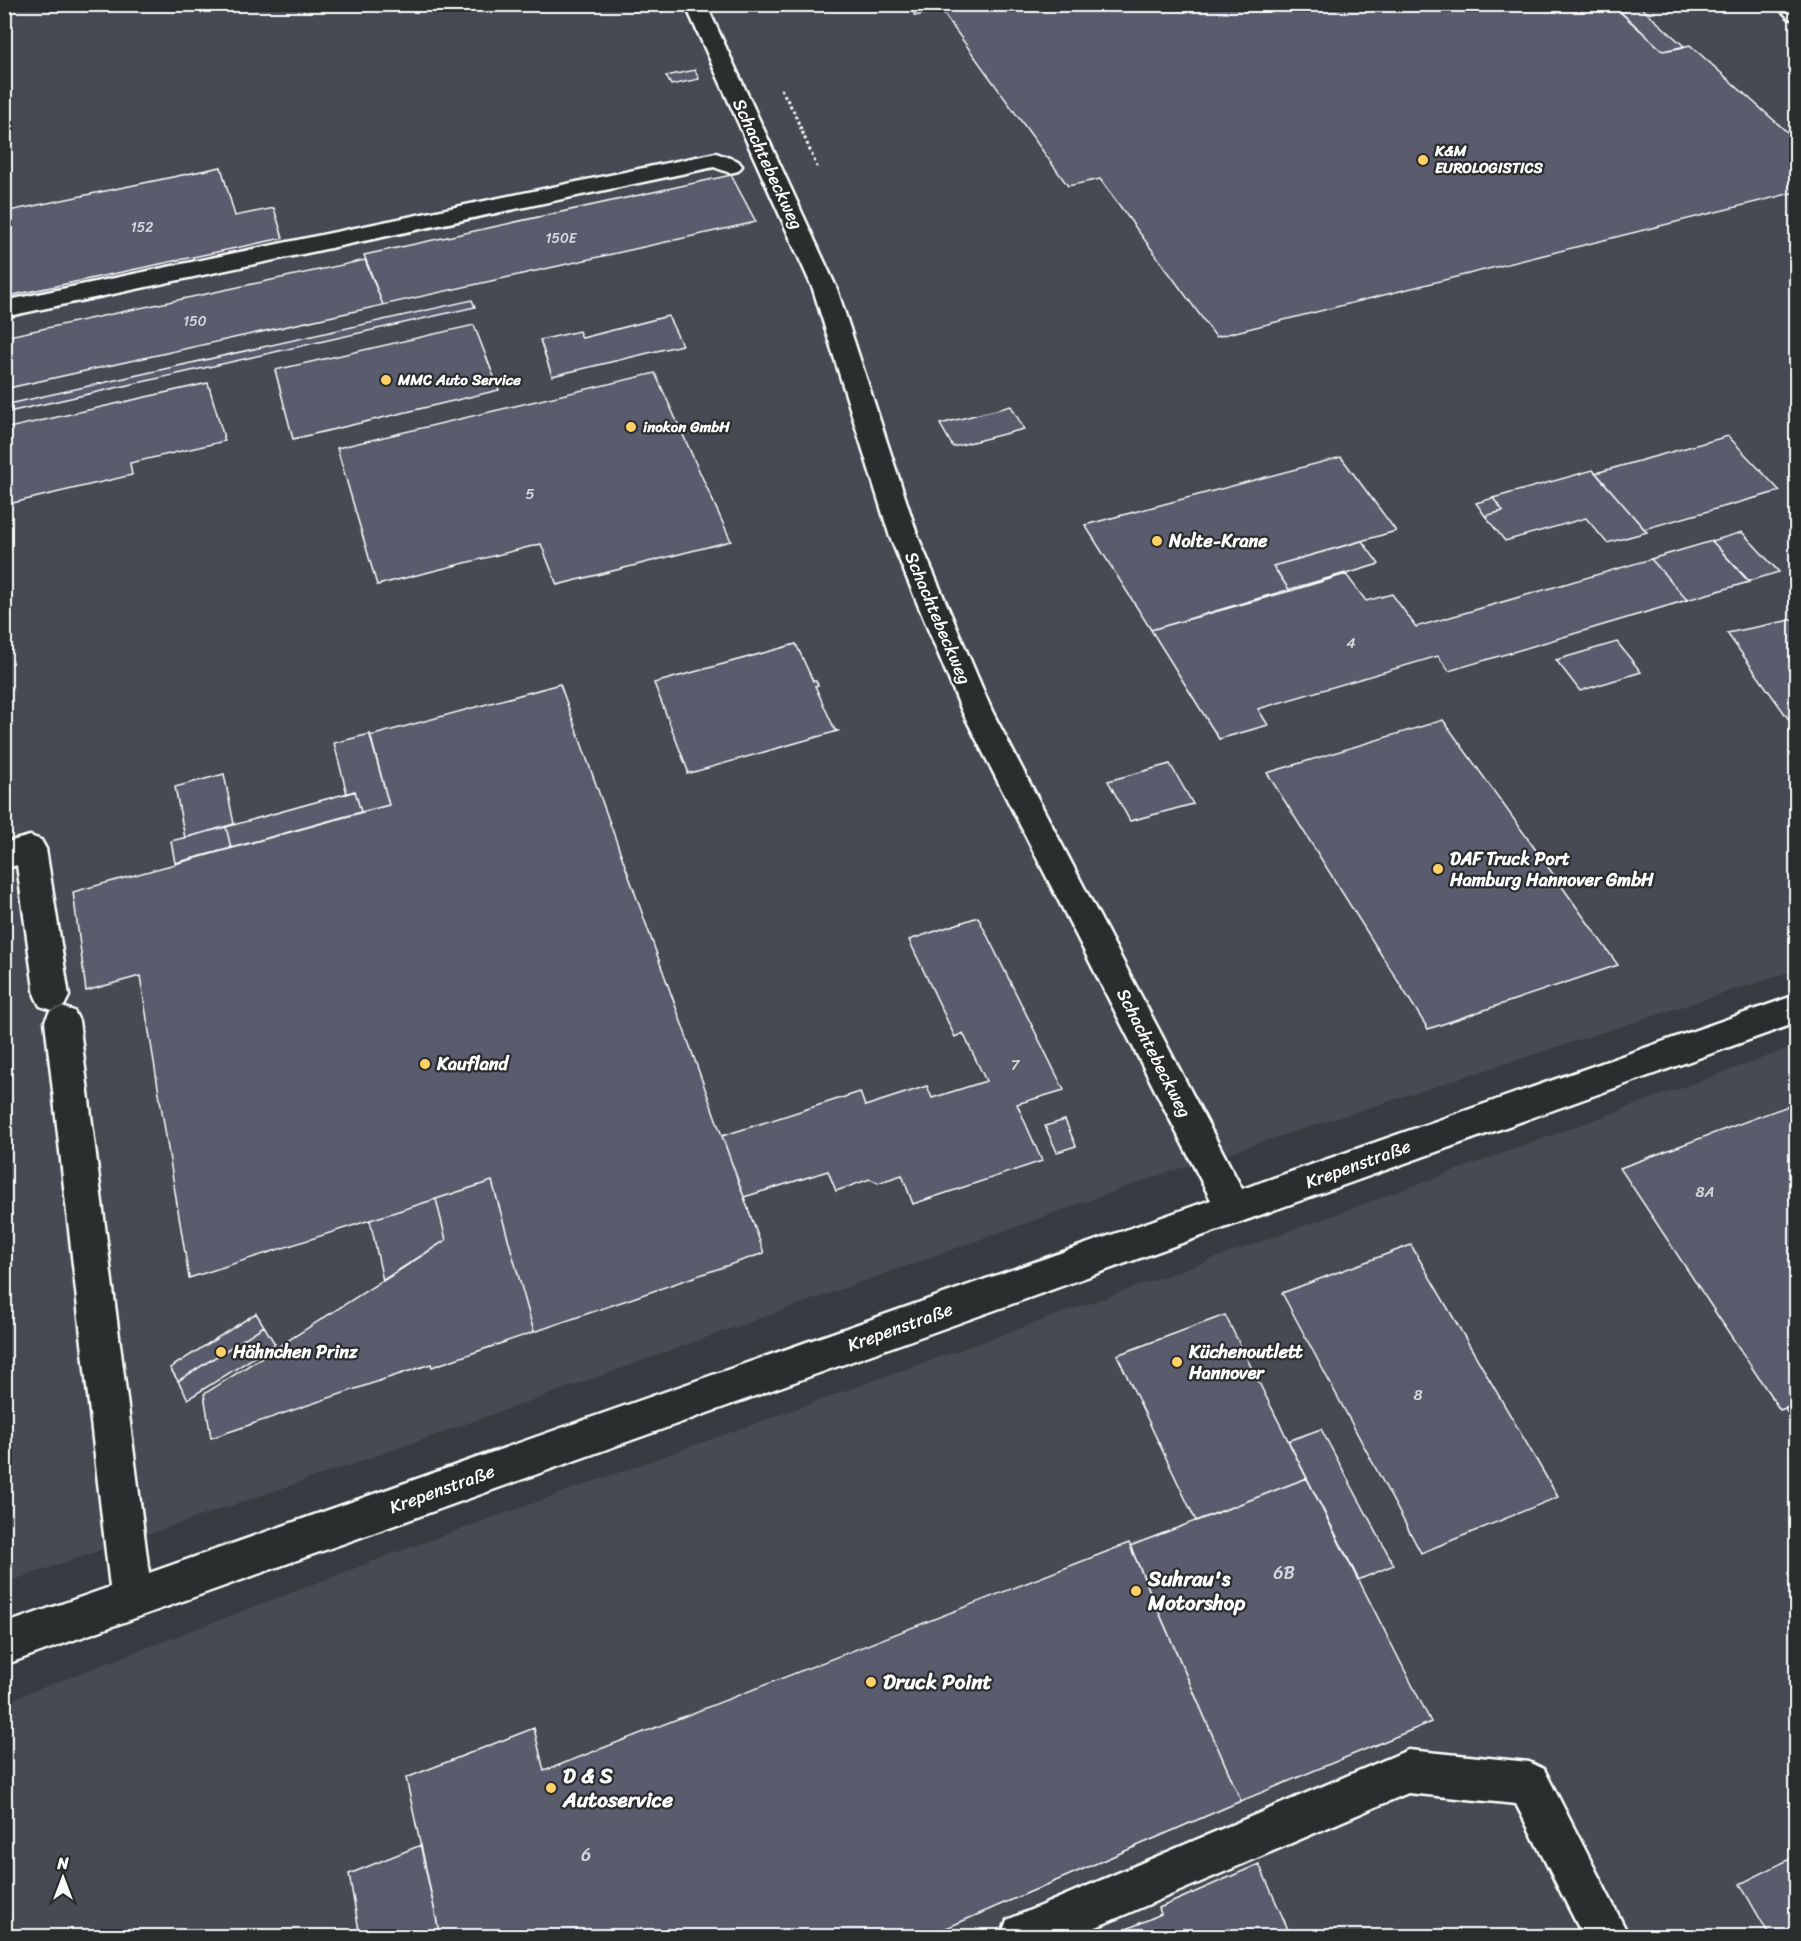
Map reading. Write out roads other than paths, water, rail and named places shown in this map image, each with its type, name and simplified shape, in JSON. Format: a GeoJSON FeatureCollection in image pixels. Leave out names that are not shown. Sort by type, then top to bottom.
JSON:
{"type":"FeatureCollection","features":[{"type":"Feature","properties":{"kind":"street","name":"Schachtebeckweg"},"geometry":{"type":"LineString","coordinates":[[695,4],[825,289],[904,537],[978,711],[1234,1209]]}},
{"type":"Feature","properties":{"kind":"street"},"geometry":{"type":"LineString","coordinates":[[1785,4],[1797,14]]}},
{"type":"Feature","properties":{"kind":"street"},"geometry":{"type":"LineString","coordinates":[[4,309],[716,160],[730,166]]}},
{"type":"Feature","properties":{"kind":"street"},"geometry":{"type":"LineString","coordinates":[[4,856],[30,849],[56,1013],[132,1599]]}},
{"type":"Feature","properties":{"kind":"street","name":"Krepenstraße"},"geometry":{"type":"LineString","coordinates":[[4,1645],[1797,1009]]}},
{"type":"Feature","properties":{"kind":"street"},"geometry":{"type":"LineString","coordinates":[[1023,1936],[1408,1771],[1529,1784],[1607,1936]]}},
{"type":"Feature","properties":{"kind":"place","name":"K&M EUROLOGISTICS"},"geometry":{"type":"Point","coordinates":[1423,160]}},
{"type":"Feature","properties":{"kind":"place","name":"MMC Auto Service"},"geometry":{"type":"Point","coordinates":[386,380]}},
{"type":"Feature","properties":{"kind":"place","name":"inokon GmbH"},"geometry":{"type":"Point","coordinates":[631,427]}},
{"type":"Feature","properties":{"kind":"place","name":"Nolte-Krane"},"geometry":{"type":"Point","coordinates":[1157,541]}},
{"type":"Feature","properties":{"kind":"place","name":"DAF Truck Port Hamburg Hannover GmbH"},"geometry":{"type":"Point","coordinates":[1438,869]}},
{"type":"Feature","properties":{"kind":"place","name":"Kaufland"},"geometry":{"type":"Point","coordinates":[425,1064]}},
{"type":"Feature","properties":{"kind":"place","name":"Hähnchen Prinz"},"geometry":{"type":"Point","coordinates":[221,1352]}},
{"type":"Feature","properties":{"kind":"place","name":"Küchenoutlett Hannover"},"geometry":{"type":"Point","coordinates":[1177,1362]}},
{"type":"Feature","properties":{"kind":"place","name":"Suhrau's Motorshop"},"geometry":{"type":"Point","coordinates":[1136,1591]}},
{"type":"Feature","properties":{"kind":"place","name":"Druck Point"},"geometry":{"type":"Point","coordinates":[871,1682]}},
{"type":"Feature","properties":{"kind":"place","name":"D & S Autoservice"},"geometry":{"type":"Point","coordinates":[551,1788]}}]}
